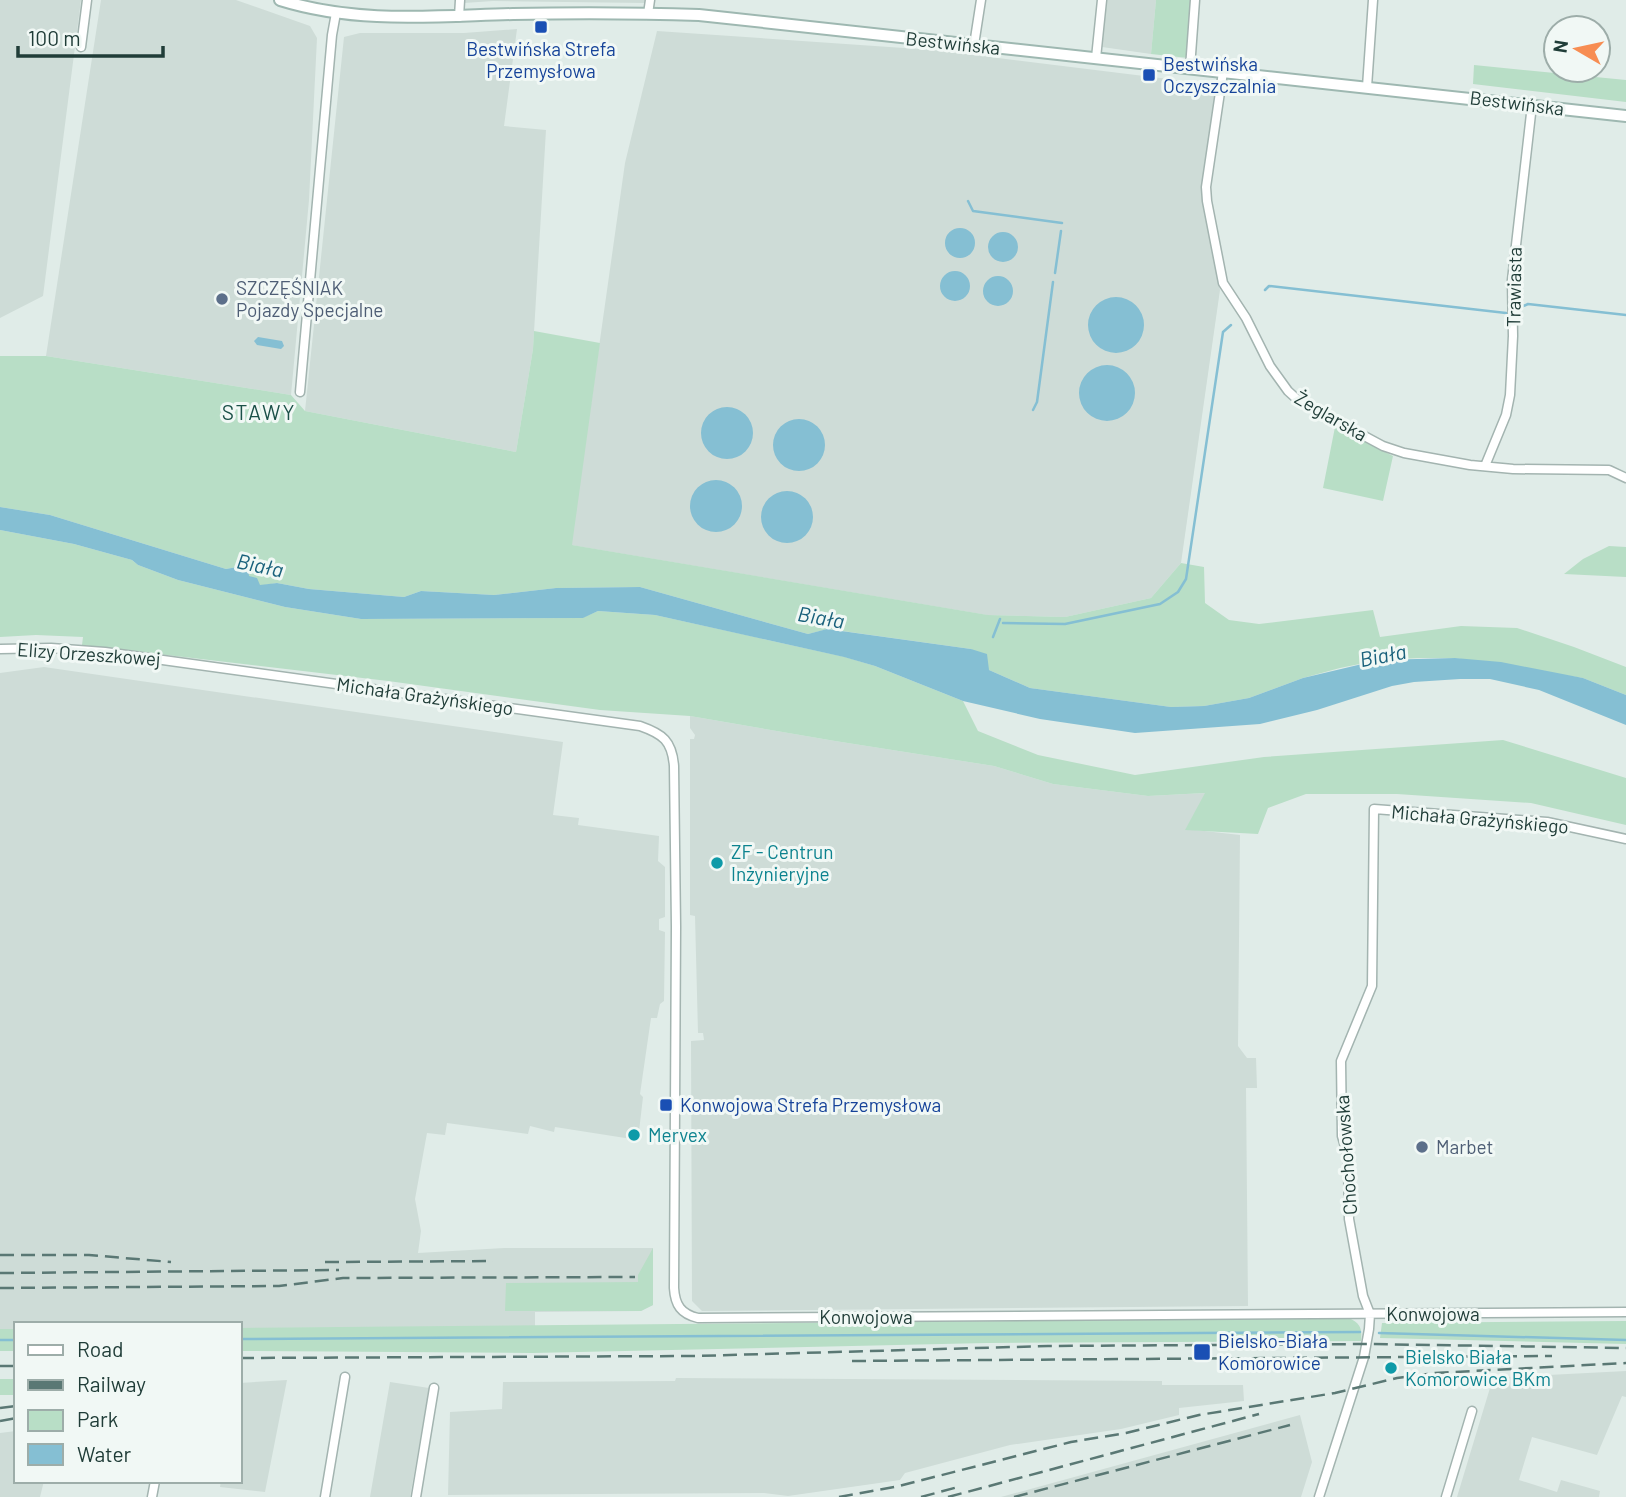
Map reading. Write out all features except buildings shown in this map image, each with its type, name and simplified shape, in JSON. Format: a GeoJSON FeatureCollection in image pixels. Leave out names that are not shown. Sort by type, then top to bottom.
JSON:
{"type":"FeatureCollection","features":[{"type":"Feature","properties":{"kind":"street"},"geometry":{"type":"LineString","coordinates":[[81,47],[87,0]]}},
{"type":"Feature","properties":{"kind":"street","name":"Bestwińska"},"geometry":{"type":"LineString","coordinates":[[280,0],[336,13],[381,18],[458,18],[513,14],[699,15],[1626,116]]}},
{"type":"Feature","properties":{"kind":"street"},"geometry":{"type":"LineString","coordinates":[[458,18],[460,0]]}},
{"type":"Feature","properties":{"kind":"street"},"geometry":{"type":"LineString","coordinates":[[648,14],[650,0]]}},
{"type":"Feature","properties":{"kind":"street"},"geometry":{"type":"LineString","coordinates":[[974,45],[981,0]]}},
{"type":"Feature","properties":{"kind":"street"},"geometry":{"type":"LineString","coordinates":[[1096,58],[1102,0]]}},
{"type":"Feature","properties":{"kind":"street"},"geometry":{"type":"LineString","coordinates":[[1190,68],[1195,0]]}},
{"type":"Feature","properties":{"kind":"street"},"geometry":{"type":"LineString","coordinates":[[1367,87],[1373,0]]}},
{"type":"Feature","properties":{"kind":"street"},"geometry":{"type":"LineString","coordinates":[[300,392],[336,13]]}},
{"type":"Feature","properties":{"kind":"street","name":"Żeglarska"},"geometry":{"type":"LineString","coordinates":[[1223,72],[1206,187],[1223,283],[1288,391],[1299,401],[1382,446],[1423,457],[1485,466],[1609,470],[1626,478]]}},
{"type":"Feature","properties":{"kind":"street","name":"Trawiasta"},"geometry":{"type":"LineString","coordinates":[[1485,466],[1506,415],[1510,396],[1512,280],[1532,105]]}},
{"type":"Feature","properties":{"kind":"street","name":"Elizy Orzeszkowej"},"geometry":{"type":"LineString","coordinates":[[0,649],[51,648],[178,662]]}},
{"type":"Feature","properties":{"kind":"street","name":"Michała Grażyńskiego"},"geometry":{"type":"LineString","coordinates":[[178,662],[640,726],[667,741]]}},
{"type":"Feature","properties":{"kind":"street","name":"Konwojowa"},"geometry":{"type":"LineString","coordinates":[[667,741],[673,751],[676,927],[674,1288],[675,1300],[688,1316],[1626,1312]]}},
{"type":"Feature","properties":{"kind":"street","name":"Michała Grażyńskiego"},"geometry":{"type":"LineString","coordinates":[[1374,809],[1547,822],[1626,839]]}},
{"type":"Feature","properties":{"kind":"street","name":"Chochołowska"},"geometry":{"type":"LineString","coordinates":[[1319,1497],[1364,1357],[1370,1314],[1363,1296],[1349,1219],[1348,1157],[1342,1136],[1341,1061],[1371,986],[1374,809]]}},
{"type":"Feature","properties":{"kind":"street"},"geometry":{"type":"LineString","coordinates":[[325,1497],[345,1377]]}},
{"type":"Feature","properties":{"kind":"street"},"geometry":{"type":"LineString","coordinates":[[416,1497],[435,1388]]}},
{"type":"Feature","properties":{"kind":"street"},"geometry":{"type":"LineString","coordinates":[[1446,1497],[1472,1411]]}},
{"type":"Feature","properties":{"kind":"shaded area"},"geometry":{"type":"Polygon","coordinates":[[[0,0],[81,0],[43,296],[0,318],[0,0]]]}},
{"type":"Feature","properties":{"kind":"shaded area"},"geometry":{"type":"Polygon","coordinates":[[[101,0],[236,0],[310,26],[317,38],[309,200],[291,395],[46,356],[101,0]]]}},
{"type":"Feature","properties":{"kind":"shaded area"},"geometry":{"type":"Polygon","coordinates":[[[464,0],[646,0],[645,3],[464,3],[464,0]]]}},
{"type":"Feature","properties":{"kind":"shaded area"},"geometry":{"type":"Polygon","coordinates":[[[1107,0],[1156,0],[1151,54],[1102,47],[1107,0]]]}},
{"type":"Feature","properties":{"kind":"shaded area"},"geometry":{"type":"Polygon","coordinates":[[[517,29],[504,126],[546,130],[533,349],[516,452],[305,411],[344,37],[360,33],[464,33],[517,29]]]}},
{"type":"Feature","properties":{"kind":"shaded area"},"geometry":{"type":"Polygon","coordinates":[[[657,31],[933,50],[1217,85],[1201,193],[1220,290],[1181,563],[1151,598],[1065,617],[987,615],[571,545],[625,163],[657,31]]]}},
{"type":"Feature","properties":{"kind":"shaded area"},"geometry":{"type":"Polygon","coordinates":[[[44,667],[563,742],[553,815],[579,818],[578,825],[659,836],[658,861],[665,867],[665,917],[659,919],[659,930],[665,932],[664,1001],[660,1004],[657,1018],[651,1018],[640,1094],[643,1097],[638,1140],[555,1127],[554,1132],[530,1126],[528,1134],[447,1123],[445,1135],[427,1133],[415,1199],[421,1231],[418,1253],[504,1248],[653,1248],[653,1305],[641,1311],[535,1312],[535,1327],[242,1328],[242,1322],[14,1322],[14,1329],[0,1329],[0,673],[44,667]]]}},
{"type":"Feature","properties":{"kind":"shaded area"},"geometry":{"type":"Polygon","coordinates":[[[690,716],[994,766],[1053,784],[1148,796],[1206,793],[1186,829],[1240,835],[1238,1046],[1247,1058],[1256,1058],[1257,1088],[1246,1088],[1248,1306],[702,1311],[692,1301],[691,1041],[704,1040],[703,1033],[698,1033],[695,916],[690,915],[690,739],[694,739],[695,735],[690,728],[690,716]]]}},
{"type":"Feature","properties":{"kind":"shaded area"},"geometry":{"type":"Polygon","coordinates":[[[1626,1371],[1626,1397],[1622,1396],[1597,1455],[1532,1437],[1519,1480],[1557,1492],[1561,1480],[1600,1491],[1599,1497],[1457,1497],[1493,1378],[1626,1371]]]}},
{"type":"Feature","properties":{"kind":"shaded area"},"geometry":{"type":"Polygon","coordinates":[[[676,1378],[1162,1381],[1162,1385],[1243,1385],[1244,1401],[1179,1408],[1179,1415],[1121,1429],[1010,1445],[905,1473],[900,1480],[788,1496],[764,1493],[448,1495],[450,1412],[502,1409],[503,1382],[675,1381],[676,1378]]]}},
{"type":"Feature","properties":{"kind":"shaded area"},"geometry":{"type":"Polygon","coordinates":[[[287,1380],[265,1492],[220,1487],[221,1483],[242,1483],[242,1383],[287,1380]]]}},
{"type":"Feature","properties":{"kind":"shaded area"},"geometry":{"type":"Polygon","coordinates":[[[390,1382],[429,1388],[410,1497],[370,1497],[390,1382]]]}},
{"type":"Feature","properties":{"kind":"shaded area"},"geometry":{"type":"Polygon","coordinates":[[[1300,1415],[1312,1462],[1301,1497],[1001,1497],[1300,1415]]]}},
{"type":"Feature","properties":{"kind":"shaded area"},"geometry":{"type":"Polygon","coordinates":[[[14,1431],[14,1483],[44,1483],[40,1497],[0,1497],[0,1433],[14,1431]]]}},
{"type":"Feature","properties":{"kind":"green space"},"geometry":{"type":"Polygon","coordinates":[[[1156,0],[1193,0],[1188,58],[1151,54],[1156,0]]]}},
{"type":"Feature","properties":{"kind":"green space"},"geometry":{"type":"Polygon","coordinates":[[[1474,65],[1542,72],[1542,84],[1612,84],[1612,79],[1626,80],[1626,102],[1473,84],[1474,65]]]}},
{"type":"Feature","properties":{"kind":"green space"},"geometry":{"type":"Polygon","coordinates":[[[534,331],[600,343],[572,545],[988,615],[1065,617],[1151,598],[1181,563],[1204,567],[1205,603],[1229,620],[1259,624],[1373,610],[1380,637],[1461,626],[1517,628],[1626,667],[1626,695],[1583,678],[1455,658],[1420,658],[1379,660],[1340,668],[1249,698],[1204,706],[1171,707],[1030,688],[989,670],[971,649],[828,629],[808,634],[640,587],[556,588],[494,595],[421,591],[404,597],[309,589],[277,583],[259,586],[249,577],[248,565],[226,569],[50,515],[0,507],[0,356],[46,356],[291,395],[305,411],[516,452],[534,331]]]}},
{"type":"Feature","properties":{"kind":"green space"},"geometry":{"type":"Polygon","coordinates":[[[1335,427],[1393,456],[1383,501],[1323,488],[1335,427]]]}},
{"type":"Feature","properties":{"kind":"green space"},"geometry":{"type":"Polygon","coordinates":[[[0,530],[74,544],[132,560],[138,565],[178,580],[285,607],[361,619],[582,618],[598,611],[655,615],[875,666],[963,701],[978,731],[1038,755],[1135,775],[1264,757],[1503,740],[1626,778],[1626,825],[1531,803],[1397,794],[1306,794],[1268,808],[1258,834],[1185,830],[1205,793],[1148,796],[1053,784],[994,766],[690,716],[600,710],[388,681],[82,645],[83,637],[0,637],[0,530]]]}},
{"type":"Feature","properties":{"kind":"green space"},"geometry":{"type":"Polygon","coordinates":[[[1609,546],[1626,547],[1626,577],[1564,574],[1583,559],[1609,546]]]}},
{"type":"Feature","properties":{"kind":"green space"},"geometry":{"type":"Polygon","coordinates":[[[653,1248],[653,1305],[641,1311],[505,1311],[506,1283],[638,1282],[638,1275],[653,1248]]]}},
{"type":"Feature","properties":{"kind":"green space"},"geometry":{"type":"Polygon","coordinates":[[[1349,1318],[1360,1327],[1361,1341],[987,1343],[532,1353],[242,1351],[242,1328],[1349,1318]]]}},
{"type":"Feature","properties":{"kind":"green space"},"geometry":{"type":"Polygon","coordinates":[[[1626,1321],[1626,1344],[1380,1338],[1382,1323],[1626,1321]]]}},
{"type":"Feature","properties":{"kind":"green space"},"geometry":{"type":"Polygon","coordinates":[[[0,1329],[14,1329],[14,1351],[0,1351],[0,1329]]]}},
{"type":"Feature","properties":{"kind":"green space"},"geometry":{"type":"Polygon","coordinates":[[[0,1379],[14,1379],[14,1395],[0,1395],[0,1379]]]}},
{"type":"Feature","properties":{"kind":"water"},"geometry":{"type":"Polygon","coordinates":[[[960,228],[966,229],[974,237],[974,249],[966,257],[960,258],[954,257],[946,249],[945,243],[946,237],[954,229],[960,228]]]}},
{"type":"Feature","properties":{"kind":"water"},"geometry":{"type":"Polygon","coordinates":[[[1003,232],[1013,237],[1018,247],[1013,257],[1003,262],[993,257],[988,247],[993,237],[1003,232]]]}},
{"type":"Feature","properties":{"kind":"water"},"geometry":{"type":"Polygon","coordinates":[[[955,271],[961,272],[969,280],[969,292],[961,300],[955,301],[949,300],[941,292],[940,286],[941,280],[949,272],[955,271]]]}},
{"type":"Feature","properties":{"kind":"water"},"geometry":{"type":"Polygon","coordinates":[[[998,276],[1008,281],[1013,291],[1008,301],[998,306],[988,301],[983,291],[988,281],[998,276]]]}},
{"type":"Feature","properties":{"kind":"water"},"geometry":{"type":"Polygon","coordinates":[[[1111,297],[1121,297],[1136,305],[1142,314],[1142,336],[1136,345],[1121,353],[1111,353],[1093,341],[1088,330],[1088,320],[1100,302],[1111,297]]]}},
{"type":"Feature","properties":{"kind":"water"},"geometry":{"type":"Polygon","coordinates":[[[258,337],[282,341],[284,346],[281,349],[257,345],[254,341],[258,337]]]}},
{"type":"Feature","properties":{"kind":"water"},"geometry":{"type":"Polygon","coordinates":[[[1101,365],[1113,365],[1123,369],[1131,377],[1135,393],[1131,409],[1123,417],[1113,421],[1101,421],[1091,417],[1083,409],[1079,399],[1079,387],[1083,377],[1091,369],[1101,365]]]}},
{"type":"Feature","properties":{"kind":"water"},"geometry":{"type":"Polygon","coordinates":[[[727,407],[737,409],[745,415],[751,423],[751,443],[745,451],[737,457],[727,459],[717,457],[709,451],[703,443],[701,433],[703,423],[709,415],[717,409],[727,407]]]}},
{"type":"Feature","properties":{"kind":"water"},"geometry":{"type":"Polygon","coordinates":[[[799,419],[809,421],[817,427],[823,435],[823,455],[817,463],[809,469],[799,471],[789,469],[781,463],[775,455],[773,445],[775,435],[781,427],[789,421],[799,419]]]}},
{"type":"Feature","properties":{"kind":"water"},"geometry":{"type":"Polygon","coordinates":[[[716,480],[726,482],[734,488],[740,496],[740,516],[734,524],[726,530],[716,532],[706,530],[698,524],[692,516],[690,506],[692,496],[698,488],[706,482],[716,480]]]}},
{"type":"Feature","properties":{"kind":"water"},"geometry":{"type":"Polygon","coordinates":[[[787,491],[797,493],[805,499],[811,507],[811,527],[805,535],[797,541],[787,543],[777,541],[769,535],[763,527],[761,517],[763,507],[769,499],[777,493],[787,491]]]}},
{"type":"Feature","properties":{"kind":"water"},"geometry":{"type":"Polygon","coordinates":[[[0,507],[50,515],[226,569],[248,565],[249,576],[257,578],[260,585],[277,583],[309,589],[404,597],[421,591],[494,595],[556,588],[640,587],[808,634],[827,629],[971,649],[987,654],[989,670],[1030,688],[1171,707],[1204,706],[1249,698],[1303,678],[1379,660],[1455,658],[1501,662],[1583,678],[1626,695],[1626,725],[1539,690],[1490,679],[1460,679],[1392,686],[1317,710],[1260,724],[1135,733],[1040,719],[963,701],[875,666],[844,657],[655,615],[598,611],[583,618],[361,619],[285,607],[178,580],[138,565],[132,560],[74,544],[0,530],[0,507]]]}},
{"type":"Feature","properties":{"kind":"waterway"},"geometry":{"type":"LineString","coordinates":[[968,201],[973,211],[1062,223]]}},
{"type":"Feature","properties":{"kind":"waterway"},"geometry":{"type":"LineString","coordinates":[[1055,273],[1061,231]]}},
{"type":"Feature","properties":{"kind":"waterway"},"geometry":{"type":"LineString","coordinates":[[1033,410],[1037,402],[1053,282]]}},
{"type":"Feature","properties":{"kind":"waterway"},"geometry":{"type":"LineString","coordinates":[[1265,290],[1269,286],[1506,313]]}},
{"type":"Feature","properties":{"kind":"waterway"},"geometry":{"type":"LineString","coordinates":[[1519,308],[1528,304],[1626,315]]}},
{"type":"Feature","properties":{"kind":"waterway"},"geometry":{"type":"LineString","coordinates":[[1003,623],[1065,624],[1160,604],[1178,592],[1186,579],[1223,332],[1231,325]]}},
{"type":"Feature","properties":{"kind":"waterway"},"geometry":{"type":"LineString","coordinates":[[993,637],[1000,619]]}},
{"type":"Feature","properties":{"kind":"waterway"},"geometry":{"type":"LineString","coordinates":[[242,1339],[1360,1332]]}},
{"type":"Feature","properties":{"kind":"waterway"},"geometry":{"type":"LineString","coordinates":[[1379,1333],[1626,1340]]}},
{"type":"Feature","properties":{"kind":"waterway"},"geometry":{"type":"LineString","coordinates":[[0,1340],[14,1340]]}},
{"type":"Feature","properties":{"kind":"railway"},"geometry":{"type":"LineString","coordinates":[[0,1255],[89,1255],[171,1262]]}},
{"type":"Feature","properties":{"kind":"railway"},"geometry":{"type":"LineString","coordinates":[[325,1262],[493,1261]]}},
{"type":"Feature","properties":{"kind":"railway"},"geometry":{"type":"LineString","coordinates":[[0,1273],[339,1270]]}},
{"type":"Feature","properties":{"kind":"railway"},"geometry":{"type":"LineString","coordinates":[[0,1288],[279,1286],[343,1278],[635,1277]]}},
{"type":"Feature","properties":{"kind":"railway"},"geometry":{"type":"LineString","coordinates":[[242,1358],[695,1356],[1048,1346],[1368,1344],[1626,1348]]}},
{"type":"Feature","properties":{"kind":"railway"},"geometry":{"type":"LineString","coordinates":[[852,1361],[1552,1356]]}},
{"type":"Feature","properties":{"kind":"railway"},"geometry":{"type":"LineString","coordinates":[[839,1497],[899,1486],[1071,1442],[1126,1433],[1199,1415],[1335,1393],[1397,1378],[1435,1373],[1626,1363]]}},
{"type":"Feature","properties":{"kind":"railway"},"geometry":{"type":"LineString","coordinates":[[0,1366],[14,1366]]}},
{"type":"Feature","properties":{"kind":"railway"},"geometry":{"type":"LineString","coordinates":[[0,1408],[14,1406]]}},
{"type":"Feature","properties":{"kind":"railway"},"geometry":{"type":"LineString","coordinates":[[948,1497],[1259,1414]]}},
{"type":"Feature","properties":{"kind":"railway"},"geometry":{"type":"LineString","coordinates":[[0,1421],[14,1418]]}},
{"type":"Feature","properties":{"kind":"railway"},"geometry":{"type":"LineString","coordinates":[[1014,1497],[1290,1425]]}},
{"type":"Feature","properties":{"kind":"railway"},"geometry":{"type":"LineString","coordinates":[[921,1497],[958,1487]]}},
{"type":"Feature","properties":{"kind":"place","name":"Bestwińska Strefa Przemysłowa"},"geometry":{"type":"Point","coordinates":[541,27]}},
{"type":"Feature","properties":{"kind":"place","name":"Bestwińska Oczyszczalnia"},"geometry":{"type":"Point","coordinates":[1149,75]}},
{"type":"Feature","properties":{"kind":"place","name":"SZCZĘŚNIAK Pojazdy Specjalne"},"geometry":{"type":"Point","coordinates":[222,299]}},
{"type":"Feature","properties":{"kind":"place","name":"ZF - Centrun Inżynieryjne"},"geometry":{"type":"Point","coordinates":[717,863]}},
{"type":"Feature","properties":{"kind":"place","name":"Konwojowa Strefa Przemysłowa"},"geometry":{"type":"Point","coordinates":[666,1105]}},
{"type":"Feature","properties":{"kind":"place","name":"Mervex"},"geometry":{"type":"Point","coordinates":[634,1135]}},
{"type":"Feature","properties":{"kind":"place","name":"Marbet"},"geometry":{"type":"Point","coordinates":[1422,1147]}},
{"type":"Feature","properties":{"kind":"place","name":"Bielsko-Biała Komorowice"},"geometry":{"type":"Point","coordinates":[1202,1352]}},
{"type":"Feature","properties":{"kind":"place","name":"Bielsko Biała Komorowice BKm"},"geometry":{"type":"Point","coordinates":[1391,1368]}},
{"type":"Feature","properties":{"kind":"district","name":"STAWY"},"geometry":{"type":"Point","coordinates":[259,413]}},
{"type":"Feature","properties":{"kind":"water label","name":"Biała"},"geometry":{"type":"Point","coordinates":[260,566]}},
{"type":"Feature","properties":{"kind":"water label","name":"Biała"},"geometry":{"type":"Point","coordinates":[821,618]}},
{"type":"Feature","properties":{"kind":"water label","name":"Biała"},"geometry":{"type":"Point","coordinates":[1383,656]}}]}
